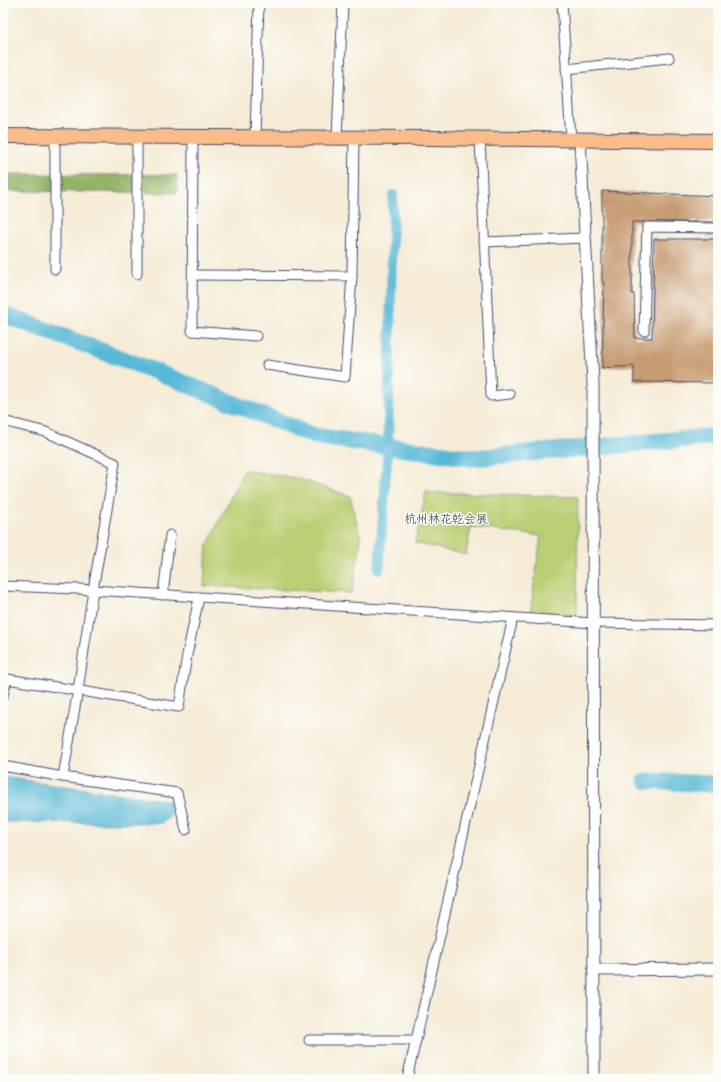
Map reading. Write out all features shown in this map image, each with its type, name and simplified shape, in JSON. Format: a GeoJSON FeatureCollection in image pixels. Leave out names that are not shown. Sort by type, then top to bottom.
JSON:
{"type":"FeatureCollection","features":[{"type":"Feature","properties":{"kind":"main road"},"geometry":{"type":"LineString","coordinates":[[3,136],[354,137],[718,141]]}},
{"type":"Feature","properties":{"kind":"street"},"geometry":{"type":"LineString","coordinates":[[255,137],[259,3]]}},
{"type":"Feature","properties":{"kind":"street"},"geometry":{"type":"LineString","coordinates":[[337,137],[343,3]]}},
{"type":"Feature","properties":{"kind":"street"},"geometry":{"type":"LineString","coordinates":[[562,3],[566,69],[576,139],[585,238],[593,383],[594,1079]]}},
{"type":"Feature","properties":{"kind":"street"},"geometry":{"type":"LineString","coordinates":[[566,69],[669,58]]}},
{"type":"Feature","properties":{"kind":"street"},"geometry":{"type":"LineString","coordinates":[[55,136],[55,269]]}},
{"type":"Feature","properties":{"kind":"street"},"geometry":{"type":"LineString","coordinates":[[137,136],[137,274]]}},
{"type":"Feature","properties":{"kind":"street"},"geometry":{"type":"LineString","coordinates":[[193,136],[192,331],[256,336]]}},
{"type":"Feature","properties":{"kind":"street"},"geometry":{"type":"LineString","coordinates":[[267,365],[345,377],[352,276],[354,137]]}},
{"type":"Feature","properties":{"kind":"street"},"geometry":{"type":"LineString","coordinates":[[480,138],[491,396],[510,394]]}},
{"type":"Feature","properties":{"kind":"street"},"geometry":{"type":"LineString","coordinates":[[644,331],[646,227],[718,228]]}},
{"type":"Feature","properties":{"kind":"street"},"geometry":{"type":"LineString","coordinates":[[484,242],[585,238]]}},
{"type":"Feature","properties":{"kind":"street"},"geometry":{"type":"LineString","coordinates":[[193,275],[352,276]]}},
{"type":"Feature","properties":{"kind":"street"},"geometry":{"type":"LineString","coordinates":[[3,422],[46,432],[116,463],[93,590],[63,777]]}},
{"type":"Feature","properties":{"kind":"street"},"geometry":{"type":"LineString","coordinates":[[163,595],[170,535]]}},
{"type":"Feature","properties":{"kind":"street"},"geometry":{"type":"LineString","coordinates":[[3,586],[93,590],[594,623],[718,625]]}},
{"type":"Feature","properties":{"kind":"street"},"geometry":{"type":"LineString","coordinates":[[3,695],[7,679],[179,707],[187,655],[199,598]]}},
{"type":"Feature","properties":{"kind":"street"},"geometry":{"type":"LineString","coordinates":[[407,1079],[513,618]]}},
{"type":"Feature","properties":{"kind":"street"},"geometry":{"type":"LineString","coordinates":[[3,766],[63,777],[177,793],[186,830]]}},
{"type":"Feature","properties":{"kind":"street"},"geometry":{"type":"LineString","coordinates":[[594,970],[718,969]]}},
{"type":"Feature","properties":{"kind":"street"},"geometry":{"type":"LineString","coordinates":[[309,1040],[416,1040]]}},
{"type":"Feature","properties":{"kind":"green space"},"geometry":{"type":"Polygon","coordinates":[[[3,174],[177,175],[177,193],[3,191],[3,174]]]}},
{"type":"Feature","properties":{"kind":"green space"},"geometry":{"type":"Polygon","coordinates":[[[244,470],[297,478],[350,496],[361,540],[352,593],[204,586],[207,546],[244,470]]]}},
{"type":"Feature","properties":{"kind":"green space","name":"杭州林花乾会展"},"geometry":{"type":"Polygon","coordinates":[[[426,492],[578,497],[577,619],[530,614],[541,536],[471,527],[466,555],[415,543],[426,492]]]}},
{"type":"Feature","properties":{"kind":"water"},"geometry":{"type":"Polygon","coordinates":[[[3,777],[169,801],[170,817],[161,823],[3,822],[3,777]]]}},
{"type":"Feature","properties":{"kind":"building"},"geometry":{"type":"Polygon","coordinates":[[[602,191],[718,196],[717,222],[632,222],[632,294],[634,294],[635,338],[652,338],[654,239],[718,239],[718,383],[634,382],[634,366],[602,368],[604,283],[602,282],[602,191]]]}},
{"type":"Feature","properties":{"kind":"waterway"},"geometry":{"type":"LineString","coordinates":[[379,570],[388,446],[393,195]]}},
{"type":"Feature","properties":{"kind":"waterway"},"geometry":{"type":"LineString","coordinates":[[3,314],[152,370],[314,436],[473,458],[718,436]]}},
{"type":"Feature","properties":{"kind":"waterway"},"geometry":{"type":"LineString","coordinates":[[646,781],[718,784]]}}]}
